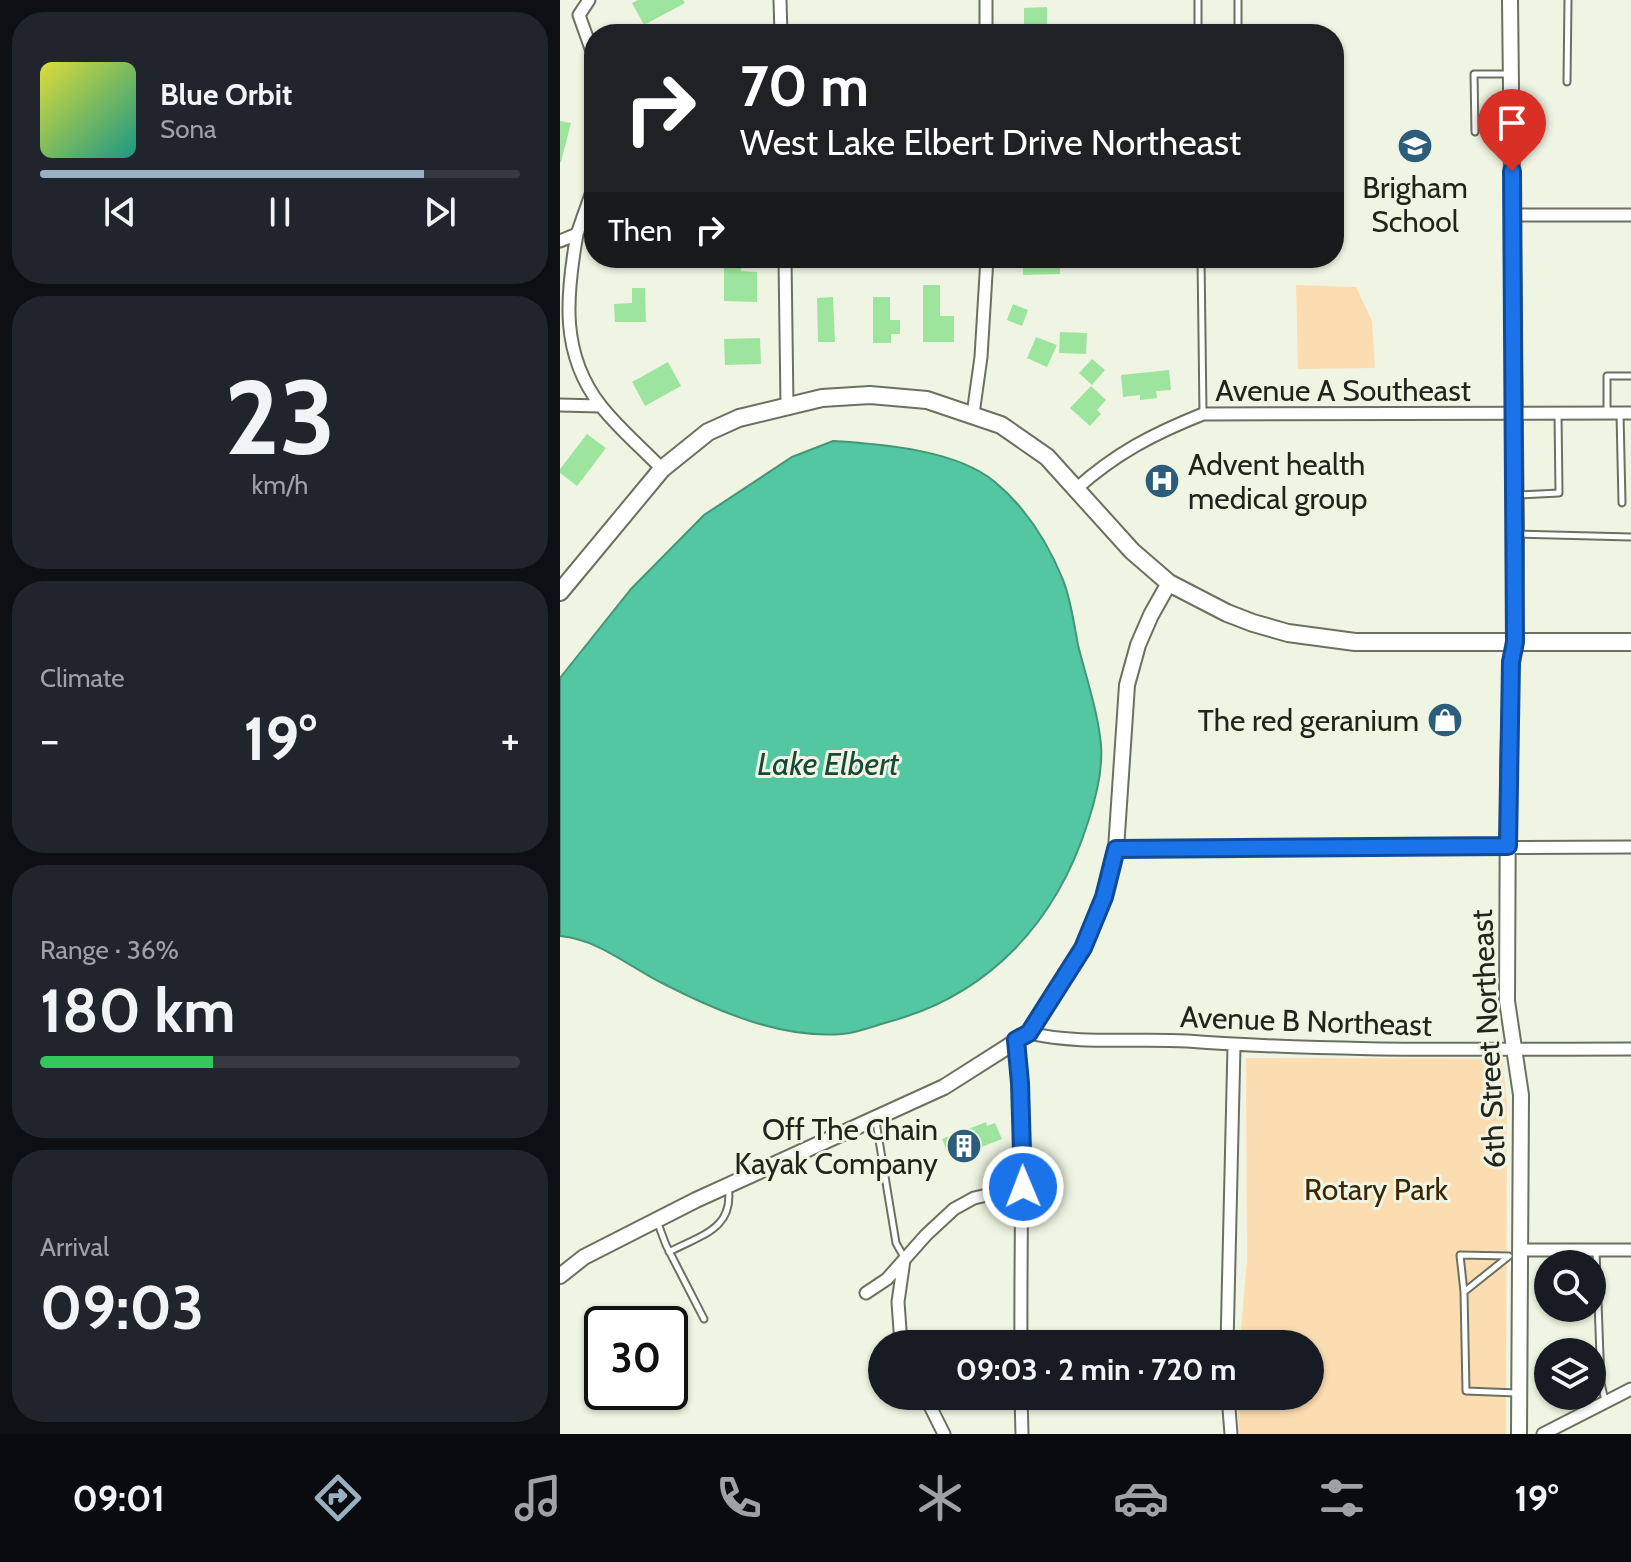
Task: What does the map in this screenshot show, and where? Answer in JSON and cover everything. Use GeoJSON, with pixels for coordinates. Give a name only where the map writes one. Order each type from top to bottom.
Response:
{"type":"FeatureCollection","features":[{"type":"Feature","properties":{"kind":"main road"},"geometry":{"type":"LineString","coordinates":[[560,592],[662,469],[708,432],[739,418],[822,398],[870,395],[927,400],[1001,425],[1047,457],[1132,551],[1169,583],[1227,613],[1288,633],[1355,642],[1631,642]]}},
{"type":"Feature","properties":{"kind":"street"},"geometry":{"type":"LineString","coordinates":[[584,29],[579,15],[589,0]]}},
{"type":"Feature","properties":{"kind":"street"},"geometry":{"type":"LineString","coordinates":[[780,0],[781,24]]}},
{"type":"Feature","properties":{"kind":"street"},"geometry":{"type":"LineString","coordinates":[[986,0],[986,24]]}},
{"type":"Feature","properties":{"kind":"street","name":"6th Street Northeast"},"geometry":{"type":"LineString","coordinates":[[1510,0],[1516,534],[1515,642],[1511,662],[1507,1001],[1521,1095],[1514,1253],[1519,1434]]}},
{"type":"Feature","properties":{"kind":"street"},"geometry":{"type":"LineString","coordinates":[[584,214],[577,234],[568,297],[575,362],[600,406],[662,469]]}},
{"type":"Feature","properties":{"kind":"street"},"geometry":{"type":"LineString","coordinates":[[1513,215],[1631,215]]}},
{"type":"Feature","properties":{"kind":"street"},"geometry":{"type":"LineString","coordinates":[[560,241],[577,234]]}},
{"type":"Feature","properties":{"kind":"street"},"geometry":{"type":"LineString","coordinates":[[785,268],[787,406]]}},
{"type":"Feature","properties":{"kind":"street"},"geometry":{"type":"LineString","coordinates":[[973,414],[981,357],[986,268]]}},
{"type":"Feature","properties":{"kind":"street"},"geometry":{"type":"LineString","coordinates":[[560,405],[600,406]]}},
{"type":"Feature","properties":{"kind":"street","name":"Avenue A Southeast"},"geometry":{"type":"LineString","coordinates":[[1076,489],[1098,468],[1131,447],[1203,414],[1626,413]]}},
{"type":"Feature","properties":{"kind":"street"},"geometry":{"type":"LineString","coordinates":[[560,1276],[584,1257],[728,1185],[944,1087],[1022,1037],[1083,948],[1104,897],[1116,849],[1127,685],[1138,645],[1169,583]]}},
{"type":"Feature","properties":{"kind":"street"},"geometry":{"type":"LineString","coordinates":[[1116,849],[1631,847]]}},
{"type":"Feature","properties":{"kind":"street"},"geometry":{"type":"LineString","coordinates":[[1021,1330],[1022,1037]]}},
{"type":"Feature","properties":{"kind":"street","name":"Avenue B Northeast"},"geometry":{"type":"LineString","coordinates":[[1022,1037],[1184,1041],[1234,1046],[1631,1049]]}},
{"type":"Feature","properties":{"kind":"street"},"geometry":{"type":"LineString","coordinates":[[1227,1330],[1234,1046]]}},
{"type":"Feature","properties":{"kind":"street"},"geometry":{"type":"LineString","coordinates":[[866,1293],[887,1279],[954,1209],[974,1198],[1023,1187]]}},
{"type":"Feature","properties":{"kind":"street"},"geometry":{"type":"LineString","coordinates":[[1606,1250],[1631,1250]]}},
{"type":"Feature","properties":{"kind":"street"},"geometry":{"type":"LineString","coordinates":[[1514,1253],[1534,1252]]}},
{"type":"Feature","properties":{"kind":"street"},"geometry":{"type":"LineString","coordinates":[[900,1330],[898,1302],[905,1259]]}},
{"type":"Feature","properties":{"kind":"street"},"geometry":{"type":"LineString","coordinates":[[1606,1402],[1631,1389]]}},
{"type":"Feature","properties":{"kind":"street"},"geometry":{"type":"LineString","coordinates":[[932,1410],[944,1434]]}},
{"type":"Feature","properties":{"kind":"street"},"geometry":{"type":"LineString","coordinates":[[1021,1410],[1022,1434]]}},
{"type":"Feature","properties":{"kind":"street"},"geometry":{"type":"LineString","coordinates":[[1229,1410],[1231,1434]]}},
{"type":"Feature","properties":{"kind":"street"},"geometry":{"type":"LineString","coordinates":[[1543,1434],[1590,1410]]}},
{"type":"Feature","properties":{"kind":"lane"},"geometry":{"type":"LineString","coordinates":[[1198,0],[1198,24]]}},
{"type":"Feature","properties":{"kind":"lane"},"geometry":{"type":"LineString","coordinates":[[1238,0],[1238,24]]}},
{"type":"Feature","properties":{"kind":"lane"},"geometry":{"type":"LineString","coordinates":[[1567,82],[1568,0]]}},
{"type":"Feature","properties":{"kind":"lane"},"geometry":{"type":"LineString","coordinates":[[1475,132],[1474,74],[1511,74]]}},
{"type":"Feature","properties":{"kind":"lane"},"geometry":{"type":"LineString","coordinates":[[1201,268],[1203,414]]}},
{"type":"Feature","properties":{"kind":"lane"},"geometry":{"type":"LineString","coordinates":[[1607,413],[1607,376],[1631,376]]}},
{"type":"Feature","properties":{"kind":"lane"},"geometry":{"type":"LineString","coordinates":[[1516,496],[1559,493],[1558,413]]}},
{"type":"Feature","properties":{"kind":"lane"},"geometry":{"type":"LineString","coordinates":[[1622,503],[1626,413]]}},
{"type":"Feature","properties":{"kind":"lane"},"geometry":{"type":"LineString","coordinates":[[1516,534],[1631,537]]}},
{"type":"Feature","properties":{"kind":"lane"},"geometry":{"type":"LineString","coordinates":[[875,1117],[896,1243],[905,1259]]}},
{"type":"Feature","properties":{"kind":"lane"},"geometry":{"type":"LineString","coordinates":[[669,1252],[726,1219],[731,1201],[728,1185]]}},
{"type":"Feature","properties":{"kind":"lane"},"geometry":{"type":"LineString","coordinates":[[657,1220],[669,1252],[704,1319]]}},
{"type":"Feature","properties":{"kind":"lane"},"geometry":{"type":"LineString","coordinates":[[1514,1253],[1460,1255],[1466,1391],[1518,1393]]}},
{"type":"Feature","properties":{"kind":"lane"},"geometry":{"type":"LineString","coordinates":[[1464,1292],[1514,1253]]}},
{"type":"Feature","properties":{"kind":"green space"},"geometry":{"type":"Polygon","coordinates":[[[1296,285],[1356,287],[1372,321],[1375,368],[1298,369],[1296,285]]]}},
{"type":"Feature","properties":{"kind":"green space","name":"Rotary Park"},"geometry":{"type":"Polygon","coordinates":[[[1246,1058],[1502,1059],[1507,1102],[1506,1434],[1239,1434],[1238,1410],[1324,1410],[1324,1330],[1241,1330],[1247,1259],[1246,1058]]]}},
{"type":"Feature","properties":{"kind":"water","name":"Lake Elbert"},"geometry":{"type":"Polygon","coordinates":[[[833,441],[896,447],[961,463],[995,482],[1017,503],[1043,540],[1066,588],[1097,720],[1101,755],[1094,804],[1075,858],[1038,922],[1015,949],[988,973],[925,1010],[854,1032],[819,1034],[773,1027],[728,1013],[664,984],[601,948],[560,936],[560,678],[631,589],[704,515],[792,457],[833,441]]]}},
{"type":"Feature","properties":{"kind":"building"},"geometry":{"type":"Polygon","coordinates":[[[638,0],[683,0],[685,3],[643,24],[632,3],[638,0]]]}},
{"type":"Feature","properties":{"kind":"building"},"geometry":{"type":"Polygon","coordinates":[[[1047,7],[1047,24],[1024,24],[1024,8],[1047,7]]]}},
{"type":"Feature","properties":{"kind":"building"},"geometry":{"type":"Polygon","coordinates":[[[560,121],[571,123],[561,162],[560,162],[560,121]]]}},
{"type":"Feature","properties":{"kind":"building"},"geometry":{"type":"Polygon","coordinates":[[[724,268],[757,272],[757,302],[724,301],[724,268]]]}},
{"type":"Feature","properties":{"kind":"building"},"geometry":{"type":"Polygon","coordinates":[[[1023,268],[1060,268],[1060,274],[1023,275],[1023,268]]]}},
{"type":"Feature","properties":{"kind":"building"},"geometry":{"type":"Polygon","coordinates":[[[923,285],[940,285],[940,316],[954,316],[954,342],[923,342],[923,285]]]}},
{"type":"Feature","properties":{"kind":"building"},"geometry":{"type":"Polygon","coordinates":[[[632,288],[645,288],[646,322],[615,322],[614,304],[632,303],[632,288]]]}},
{"type":"Feature","properties":{"kind":"building"},"geometry":{"type":"Polygon","coordinates":[[[833,297],[835,342],[818,342],[817,298],[833,297]]]}},
{"type":"Feature","properties":{"kind":"building"},"geometry":{"type":"Polygon","coordinates":[[[873,297],[890,297],[890,320],[900,320],[900,334],[891,334],[891,343],[873,343],[873,297]]]}},
{"type":"Feature","properties":{"kind":"building"},"geometry":{"type":"Polygon","coordinates":[[[1013,304],[1028,310],[1022,326],[1007,320],[1013,304]]]}},
{"type":"Feature","properties":{"kind":"building"},"geometry":{"type":"Polygon","coordinates":[[[1060,332],[1087,333],[1086,354],[1059,353],[1060,332]]]}},
{"type":"Feature","properties":{"kind":"building"},"geometry":{"type":"Polygon","coordinates":[[[1036,337],[1057,345],[1047,367],[1027,358],[1036,337]]]}},
{"type":"Feature","properties":{"kind":"building"},"geometry":{"type":"Polygon","coordinates":[[[760,338],[761,364],[725,365],[724,339],[760,338]]]}},
{"type":"Feature","properties":{"kind":"building"},"geometry":{"type":"Polygon","coordinates":[[[1092,359],[1105,370],[1092,385],[1079,373],[1092,359]]]}},
{"type":"Feature","properties":{"kind":"building"},"geometry":{"type":"Polygon","coordinates":[[[668,362],[681,386],[645,406],[632,382],[668,362]]]}},
{"type":"Feature","properties":{"kind":"building"},"geometry":{"type":"Polygon","coordinates":[[[1169,370],[1171,390],[1156,391],[1157,398],[1140,400],[1140,395],[1123,397],[1121,375],[1169,370]]]}},
{"type":"Feature","properties":{"kind":"building"},"geometry":{"type":"Polygon","coordinates":[[[1091,386],[1106,400],[1097,410],[1101,414],[1090,426],[1070,408],[1091,386]]]}},
{"type":"Feature","properties":{"kind":"building"},"geometry":{"type":"Polygon","coordinates":[[[587,434],[606,448],[577,486],[560,473],[560,469],[587,434]]]}},
{"type":"Feature","properties":{"kind":"building","name":"Off The Chain Kayak Company"},"geometry":{"type":"Polygon","coordinates":[[[986,1122],[987,1126],[995,1123],[1002,1139],[956,1157],[955,1154],[949,1156],[942,1139],[986,1122]]]}},
{"type":"Feature","properties":{"kind":"place","name":"Brigham School"},"geometry":{"type":"Point","coordinates":[1415,146]}},
{"type":"Feature","properties":{"kind":"place","name":"Advent health medical group"},"geometry":{"type":"Point","coordinates":[1162,481]}},
{"type":"Feature","properties":{"kind":"place","name":"The red geranium"},"geometry":{"type":"Point","coordinates":[1445,720]}},
{"type":"Feature","properties":{"kind":"place","name":"Off The Chain Kayak Company"},"geometry":{"type":"Point","coordinates":[964,1146]}},
{"type":"Feature","properties":{"kind":"route"},"geometry":{"type":"LineString","coordinates":[[1023,1187],[1016,1040],[1029,1033],[1083,948],[1104,897],[1116,849],[1508,846],[1511,662],[1515,642],[1516,413],[1512,171]]}}]}
